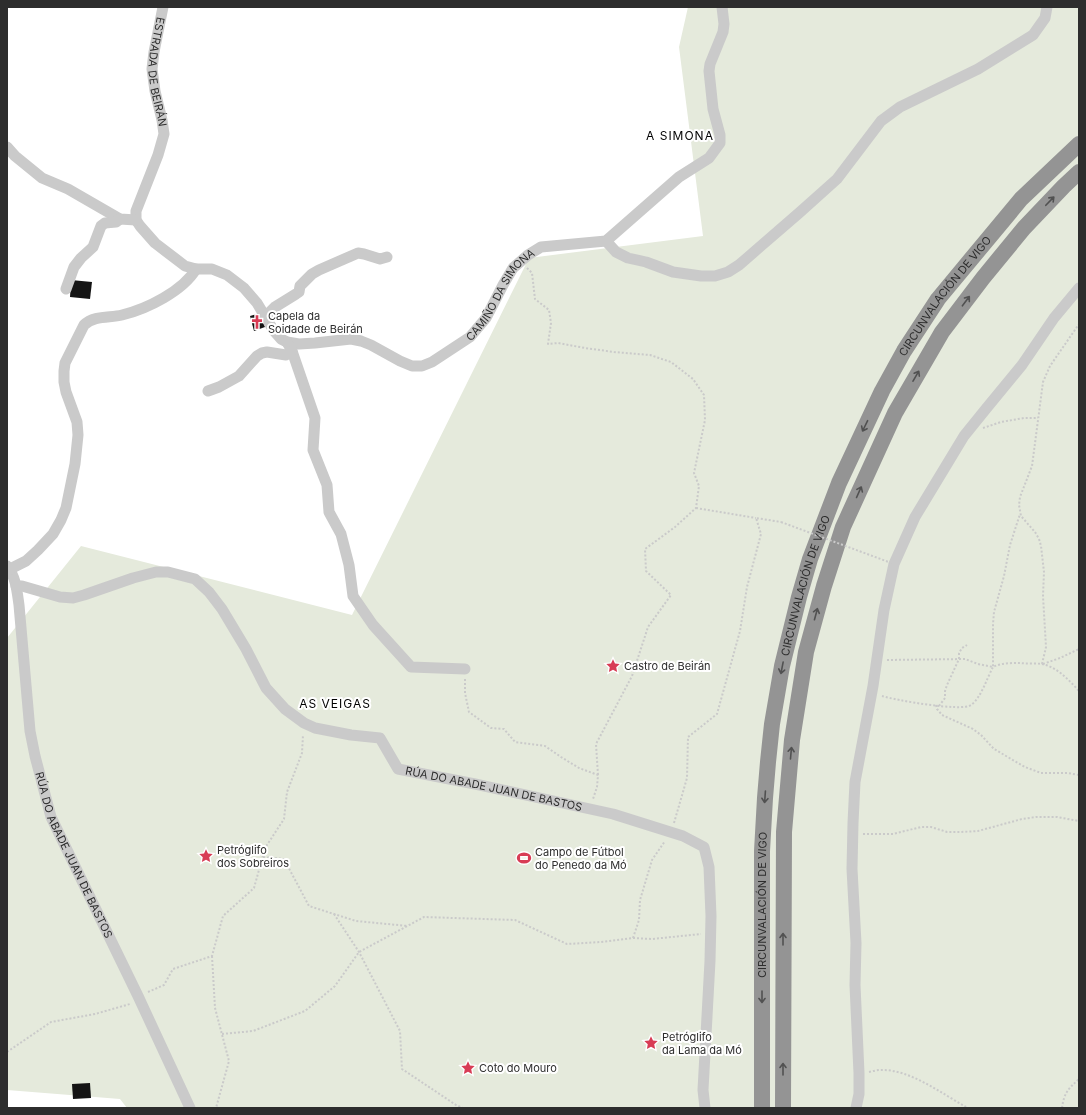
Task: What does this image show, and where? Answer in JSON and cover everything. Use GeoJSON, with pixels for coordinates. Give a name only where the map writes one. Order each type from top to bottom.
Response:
{"type":"FeatureCollection","features":[{"type":"Feature","properties":{"kind":"highway","name":"CIRCUNVALACIÓN DE VIGO"},"geometry":{"type":"LineString","coordinates":[[762,1108],[762,851],[764,798],[772,724],[782,666],[810,559],[839,483],[882,391],[904,351],[938,300],[1021,199],[1079,144]]}},
{"type":"Feature","properties":{"kind":"highway","name":"CIRCUNVALACIÓN DE VIGO"},"geometry":{"type":"LineString","coordinates":[[784,1108],[784,832],[793,733],[806,652],[824,586],[843,527],[895,413],[942,332],[983,278],[1024,228],[1079,172]]}},
{"type":"Feature","properties":{"kind":"street","name":"ESTRADA DE BEIRÁN"},"geometry":{"type":"LineString","coordinates":[[136,220],[136,211],[158,155],[164,134],[152,69],[163,7]]}},
{"type":"Feature","properties":{"kind":"street"},"geometry":{"type":"LineString","coordinates":[[722,7],[724,24],[723,32],[710,64],[709,71],[713,109],[720,135],[720,143],[709,158],[679,177],[606,241],[616,252],[628,258],[646,262],[673,272],[701,276],[715,276],[728,272],[739,265],[837,179],[881,121],[900,107],[978,69],[1033,35],[1045,18],[1047,7]]}},
{"type":"Feature","properties":{"kind":"street"},"geometry":{"type":"LineString","coordinates":[[7,147],[15,156],[42,178],[68,189],[120,219],[136,220],[161,247],[185,266],[196,269],[212,269],[227,275],[244,288],[257,303],[274,331],[289,347],[315,418],[313,450],[327,485],[330,512],[341,534],[349,565],[352,596],[373,625],[411,667],[464,669]]}},
{"type":"Feature","properties":{"kind":"street"},"geometry":{"type":"LineString","coordinates":[[66,289],[74,267],[93,247],[101,226],[105,223],[116,222],[120,219]]}},
{"type":"Feature","properties":{"kind":"street","name":"CAMIÑO DA SIMONA"},"geometry":{"type":"LineString","coordinates":[[208,391],[239,376],[257,356],[262,353],[267,352],[286,355],[289,347],[299,344],[351,339],[362,341],[412,366],[422,366],[432,362],[470,337],[486,318],[513,268],[528,255],[541,247],[606,241]]}},
{"type":"Feature","properties":{"kind":"street"},"geometry":{"type":"LineString","coordinates":[[265,317],[275,307],[299,292],[300,286],[312,274],[319,270],[358,254],[364,254],[380,259],[387,257]]}},
{"type":"Feature","properties":{"kind":"street"},"geometry":{"type":"LineString","coordinates":[[8,568],[26,561],[38,550],[53,534],[66,508],[78,435],[77,422],[66,392],[64,371],[65,363],[84,325],[88,320],[122,315],[162,299],[184,284],[192,276],[196,269]]}},
{"type":"Feature","properties":{"kind":"street"},"geometry":{"type":"LineString","coordinates":[[856,1108],[859,1094],[859,1073],[854,985],[856,943],[852,869],[852,834],[855,782],[877,660],[884,610],[894,564],[915,517],[964,436],[1022,365],[1054,318],[1079,288]]}},
{"type":"Feature","properties":{"kind":"street","name":"RÚA DO ABADE JUAN DE BASTOS"},"geometry":{"type":"LineString","coordinates":[[8,568],[14,577],[19,605],[30,731],[51,817],[139,998],[190,1108]]}},
{"type":"Feature","properties":{"kind":"street","name":"RÚA DO ABADE JUAN DE BASTOS"},"geometry":{"type":"LineString","coordinates":[[16,586],[22,586],[73,598],[156,572],[168,572],[195,579],[209,592],[222,609],[246,649],[266,688],[285,709],[304,723],[315,728],[351,735],[380,738],[398,769],[591,808],[683,836],[704,847],[709,867],[710,933]]}},
{"type":"Feature","properties":{"kind":"street"},"geometry":{"type":"LineString","coordinates":[[705,1108],[703,1090],[710,961],[710,933]]}},
{"type":"Feature","properties":{"kind":"path"},"geometry":{"type":"LineString","coordinates":[[520,262],[532,273],[535,299],[549,310],[551,323],[548,344],[558,343],[614,352],[650,355],[671,362],[692,379],[704,395],[705,420],[694,473],[699,486],[696,508],[675,527],[646,549],[646,571],[671,595],[648,627],[632,676],[596,744],[598,775],[597,787],[591,808]]}},
{"type":"Feature","properties":{"kind":"path"},"geometry":{"type":"LineString","coordinates":[[1042,664],[1046,647],[1043,596],[1044,572],[1041,546],[1035,532],[1021,516],[1019,505],[1020,497],[1032,466],[1041,392],[1046,375],[1050,366],[1079,324]]}},
{"type":"Feature","properties":{"kind":"path"},"geometry":{"type":"LineString","coordinates":[[970,428],[982,429],[1001,422],[1024,418],[1038,418]]}},
{"type":"Feature","properties":{"kind":"path"},"geometry":{"type":"LineString","coordinates":[[696,508],[781,522],[894,564]]}},
{"type":"Feature","properties":{"kind":"path"},"geometry":{"type":"LineString","coordinates":[[871,693],[888,698],[938,705],[966,707],[971,705],[980,694],[993,667],[994,612],[1004,576],[1010,545],[1020,513]]}},
{"type":"Feature","properties":{"kind":"path"},"geometry":{"type":"LineString","coordinates":[[633,938],[639,920],[640,900],[652,860],[671,832],[687,778],[688,737],[717,714],[740,631],[747,587],[762,534],[756,518]]}},
{"type":"Feature","properties":{"kind":"path"},"geometry":{"type":"LineString","coordinates":[[967,645],[962,648],[960,659],[947,685],[945,698],[938,705],[937,709],[942,715],[973,729],[994,749],[1025,768],[1041,773],[1079,774]]}},
{"type":"Feature","properties":{"kind":"path"},"geometry":{"type":"LineString","coordinates":[[877,660],[965,659],[978,664],[993,667],[1009,663],[1042,664],[1060,658],[1079,649]]}},
{"type":"Feature","properties":{"kind":"path"},"geometry":{"type":"LineString","coordinates":[[1042,664],[1056,670],[1067,678],[1079,691]]}},
{"type":"Feature","properties":{"kind":"path"},"geometry":{"type":"LineString","coordinates":[[464,669],[465,693],[469,712],[492,728],[504,729],[515,742],[545,746],[579,768],[598,775]]}},
{"type":"Feature","properties":{"kind":"path"},"geometry":{"type":"LineString","coordinates":[[216,1108],[230,1061],[215,1008],[212,956],[223,916],[254,888],[266,848],[284,819],[287,792],[302,753],[304,723]]}},
{"type":"Feature","properties":{"kind":"path"},"geometry":{"type":"LineString","coordinates":[[852,834],[893,834],[921,827],[931,827],[947,832],[978,831],[1022,819],[1036,817],[1057,817],[1079,821]]}},
{"type":"Feature","properties":{"kind":"path"},"geometry":{"type":"LineString","coordinates":[[263,857],[284,859],[309,906],[356,921],[409,926]]}},
{"type":"Feature","properties":{"kind":"path"},"geometry":{"type":"LineString","coordinates":[[334,914],[360,952],[400,1031],[402,1069],[456,1105],[463,1108]]}},
{"type":"Feature","properties":{"kind":"path"},"geometry":{"type":"LineString","coordinates":[[222,1034],[253,1031],[305,1011],[335,986],[360,952],[424,917],[515,920],[567,944],[633,938],[652,939],[710,933]]}},
{"type":"Feature","properties":{"kind":"path"},"geometry":{"type":"LineString","coordinates":[[7,1052],[51,1022],[95,1014],[139,998],[164,985],[173,969],[212,956]]}},
{"type":"Feature","properties":{"kind":"path"},"geometry":{"type":"LineString","coordinates":[[859,1073],[881,1070],[895,1072],[921,1081],[968,1108]]}},
{"type":"Feature","properties":{"kind":"path"},"geometry":{"type":"LineString","coordinates":[[1062,1108],[1066,1091],[1079,1079]]}},
{"type":"Feature","properties":{"kind":"shaded area"},"geometry":{"type":"Polygon","coordinates":[[[688,7],[1079,7],[1079,1108],[127,1108],[120,1099],[7,1090],[7,638],[81,546],[352,615],[529,258],[703,236],[679,47],[688,7]]]}},
{"type":"Feature","properties":{"kind":"building"},"geometry":{"type":"Polygon","coordinates":[[[71,280],[92,282],[90,299],[70,297],[71,280]]]}},
{"type":"Feature","properties":{"kind":"building","name":"Capela da Soidade de Beirán"},"geometry":{"type":"Polygon","coordinates":[[[260,313],[265,327],[254,331],[250,316],[260,313]]]}},
{"type":"Feature","properties":{"kind":"building"},"geometry":{"type":"Polygon","coordinates":[[[90,1083],[91,1098],[73,1099],[72,1084],[90,1083]]]}},
{"type":"Feature","properties":{"kind":"place","name":"Capela da Soidade de Beirán"},"geometry":{"type":"Point","coordinates":[257,322]}},
{"type":"Feature","properties":{"kind":"place","name":"Castro de Beirán"},"geometry":{"type":"Point","coordinates":[613,666]}},
{"type":"Feature","properties":{"kind":"place","name":"Petróglifo dos Sobreiros"},"geometry":{"type":"Point","coordinates":[206,856]}},
{"type":"Feature","properties":{"kind":"place","name":"Campo de Fútbol do Penedo da Mó"},"geometry":{"type":"Point","coordinates":[524,858]}},
{"type":"Feature","properties":{"kind":"place","name":"Petróglifo da Lama da Mó"},"geometry":{"type":"Point","coordinates":[651,1043]}},
{"type":"Feature","properties":{"kind":"place","name":"Coto do Mouro"},"geometry":{"type":"Point","coordinates":[468,1068]}},
{"type":"Feature","properties":{"kind":"district","name":"A SIMONA"},"geometry":{"type":"Point","coordinates":[680,135]}},
{"type":"Feature","properties":{"kind":"district","name":"AS VEIGAS"},"geometry":{"type":"Point","coordinates":[335,703]}}]}
